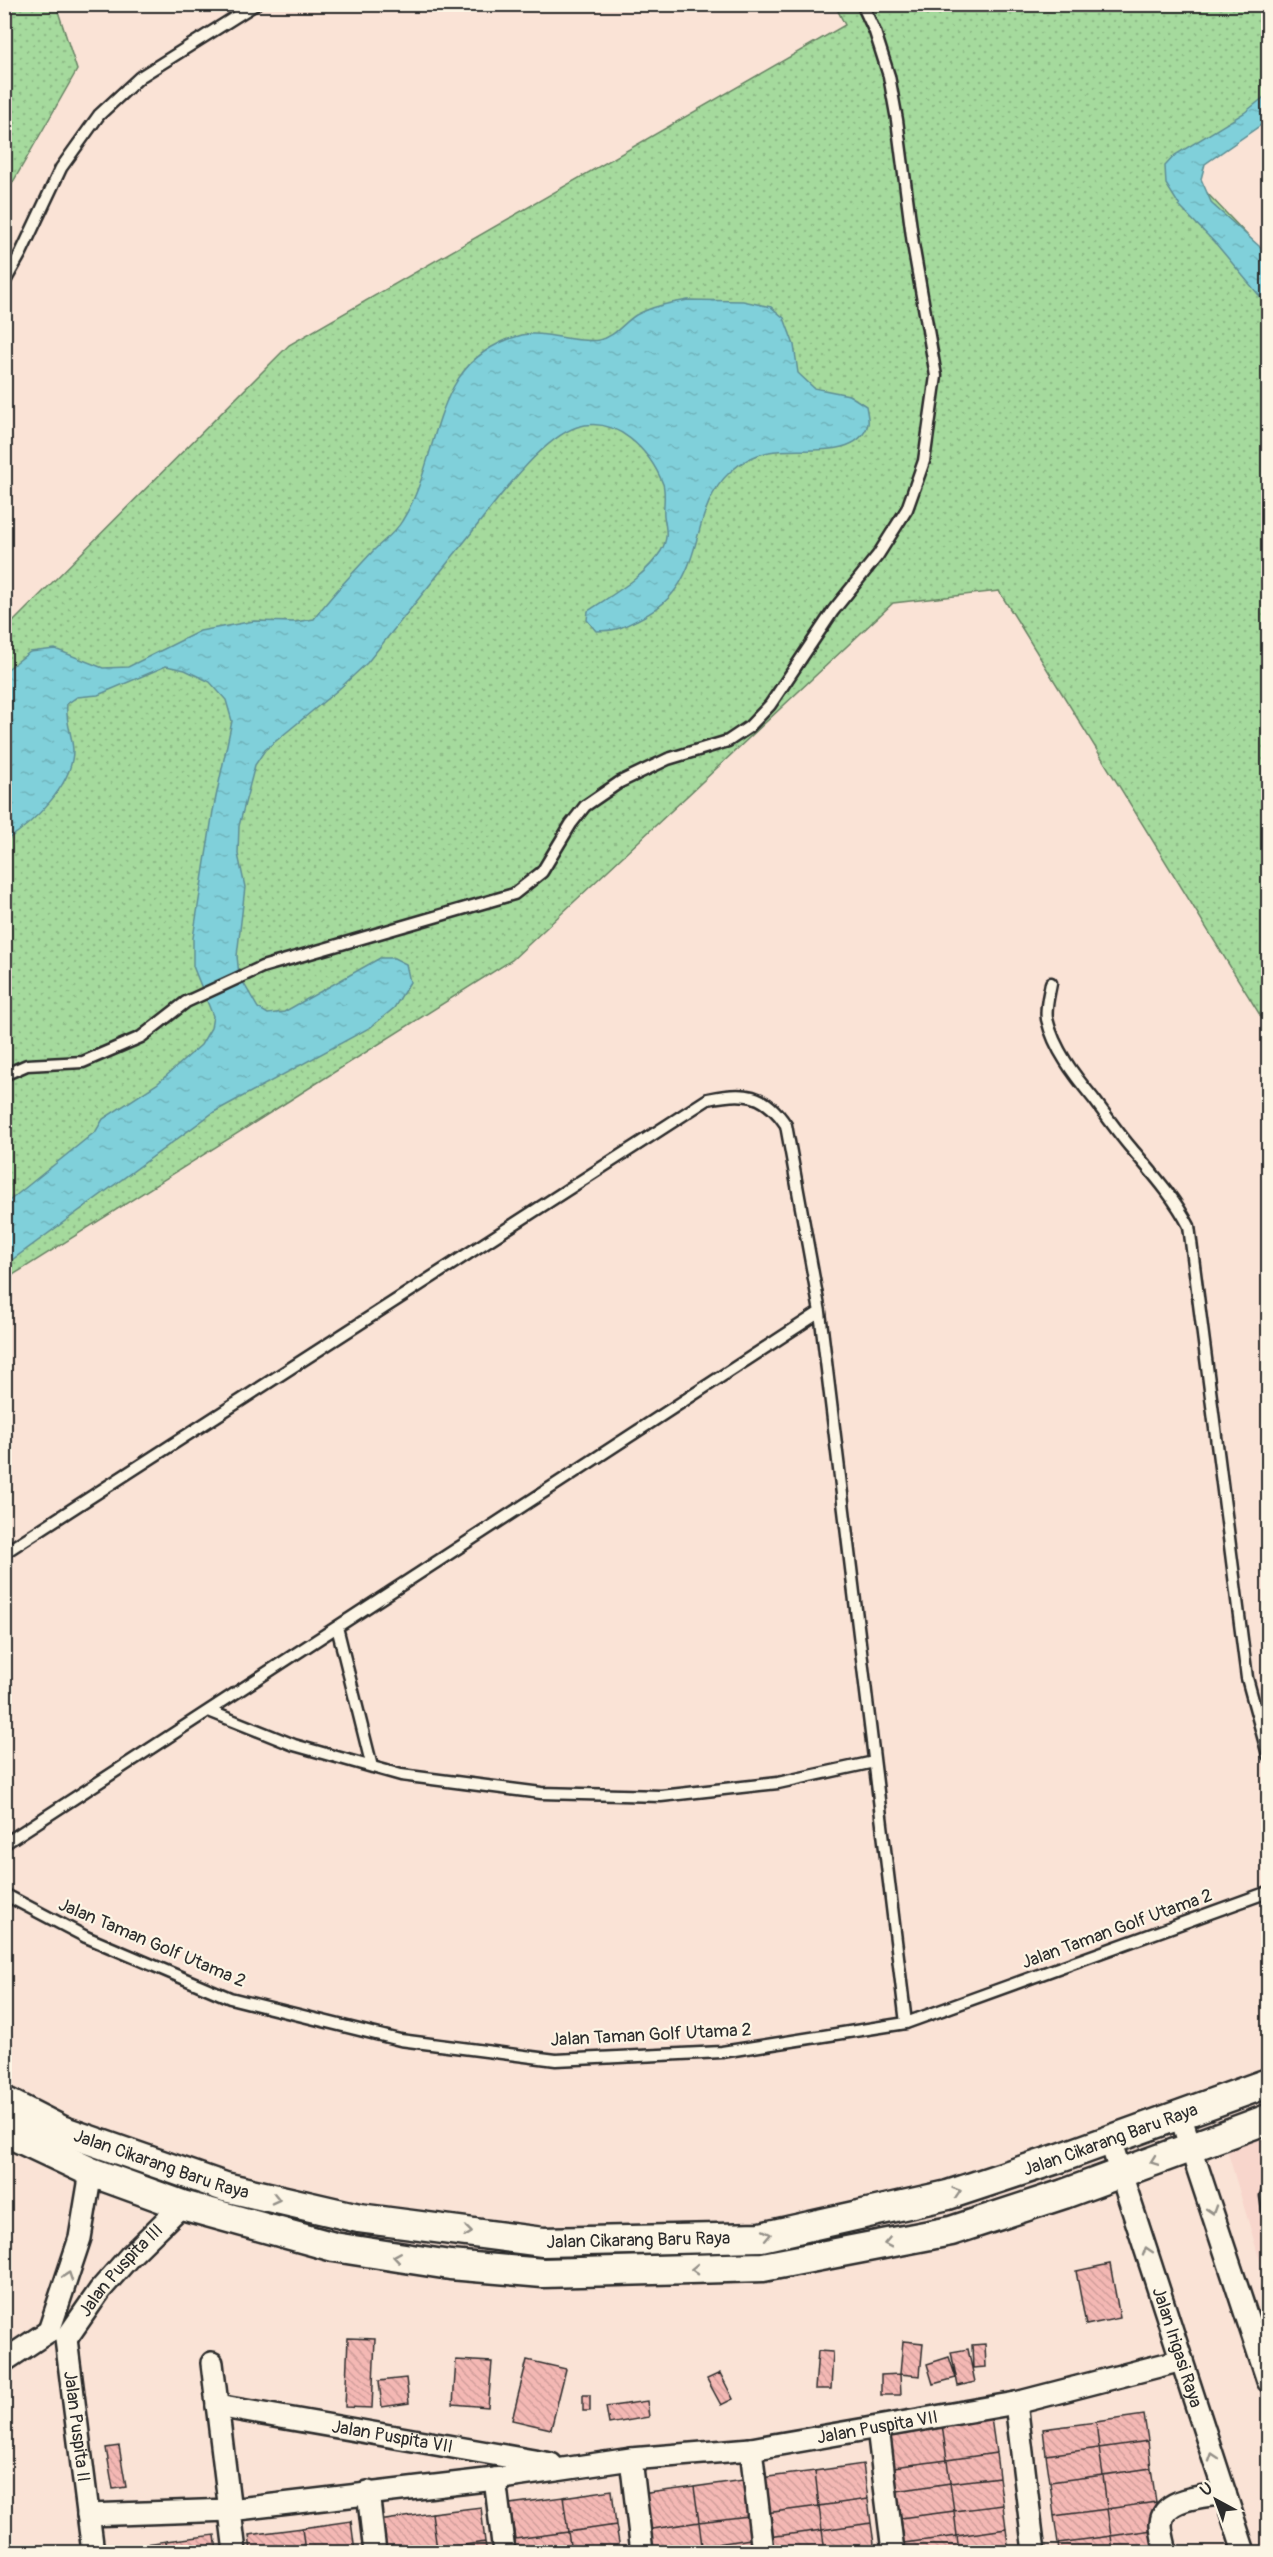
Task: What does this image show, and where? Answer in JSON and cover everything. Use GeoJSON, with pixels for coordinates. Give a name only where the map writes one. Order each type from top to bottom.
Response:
{"type":"FeatureCollection","features":[{"type":"Feature","properties":{"kind":"main road","name":"Jalan Cikarang Baru Raya"},"geometry":{"type":"LineString","coordinates":[[4,2102],[61,2130],[225,2187],[359,2218],[543,2242],[761,2237],[948,2194],[1060,2158],[1269,2083]]}},
{"type":"Feature","properties":{"kind":"main road","name":"Jalan Cikarang Baru Raya"},"geometry":{"type":"LineString","coordinates":[[4,2131],[91,2172],[182,2205],[334,2247],[450,2265],[543,2273],[763,2267],[951,2231],[1064,2194],[1269,2119]]}},
{"type":"Feature","properties":{"kind":"main road"},"geometry":{"type":"LineString","coordinates":[[1060,2158],[1068,2175],[1064,2194]]}},
{"type":"Feature","properties":{"kind":"street"},"geometry":{"type":"LineString","coordinates":[[1180,2115],[1261,2329],[1269,2381]]}},
{"type":"Feature","properties":{"kind":"street","name":"Jalan Irigasi Raya"},"geometry":{"type":"LineString","coordinates":[[1110,2140],[1244,2553]]}},
{"type":"Feature","properties":{"kind":"street","name":"Jalan Puspita III"},"geometry":{"type":"LineString","coordinates":[[58,2335],[81,2238],[91,2172]]}},
{"type":"Feature","properties":{"kind":"street","name":"Jalan Puspita III"},"geometry":{"type":"LineString","coordinates":[[58,2335],[130,2256],[182,2205]]}},
{"type":"Feature","properties":{"kind":"street"},"geometry":{"type":"LineString","coordinates":[[4,2361],[58,2335]]}},
{"type":"Feature","properties":{"kind":"street","name":"Jalan Puspita II"},"geometry":{"type":"LineString","coordinates":[[58,2335],[88,2515]]}},
{"type":"Feature","properties":{"kind":"street","name":"Jalan Puspita VII"},"geometry":{"type":"LineString","coordinates":[[88,2515],[230,2510],[368,2492],[495,2479],[631,2459],[750,2449],[1016,2403],[1182,2360]]}},
{"type":"Feature","properties":{"kind":"street"},"geometry":{"type":"LineString","coordinates":[[212,2363],[235,2553]]}},
{"type":"Feature","properties":{"kind":"street"},"geometry":{"type":"LineString","coordinates":[[1016,2403],[1034,2553]]}},
{"type":"Feature","properties":{"kind":"street","name":"Jalan Puspita VII"},"geometry":{"type":"LineString","coordinates":[[218,2406],[568,2467]]}},
{"type":"Feature","properties":{"kind":"street"},"geometry":{"type":"LineString","coordinates":[[878,2428],[893,2553]]}},
{"type":"Feature","properties":{"kind":"street"},"geometry":{"type":"LineString","coordinates":[[750,2449],[763,2553]]}},
{"type":"Feature","properties":{"kind":"street"},"geometry":{"type":"LineString","coordinates":[[631,2459],[642,2553]]}},
{"type":"Feature","properties":{"kind":"street"},"geometry":{"type":"LineString","coordinates":[[495,2479],[504,2553]]}},
{"type":"Feature","properties":{"kind":"street"},"geometry":{"type":"LineString","coordinates":[[368,2492],[375,2553]]}},
{"type":"Feature","properties":{"kind":"street"},"geometry":{"type":"LineString","coordinates":[[1166,2553],[1161,2524],[1167,2509],[1176,2503],[1225,2493]]}},
{"type":"Feature","properties":{"kind":"street"},"geometry":{"type":"LineString","coordinates":[[88,2515],[93,2553]]}},
{"type":"Feature","properties":{"kind":"lane"},"geometry":{"type":"LineString","coordinates":[[4,283],[21,253],[61,168],[99,115],[140,77],[256,4]]}},
{"type":"Feature","properties":{"kind":"lane"},"geometry":{"type":"LineString","coordinates":[[4,1075],[27,1065],[83,1062],[141,1036],[186,1002],[262,967],[514,894],[542,872],[571,824],[585,806],[620,782],[668,759],[728,741],[749,727],[770,705],[834,612],[878,555],[907,509],[924,460],[936,376],[913,244],[889,76],[875,32],[862,4]]}},
{"type":"Feature","properties":{"kind":"lane"},"geometry":{"type":"LineString","coordinates":[[1051,983],[1046,1006],[1047,1018],[1057,1046],[1070,1069],[1120,1135],[1173,1198],[1189,1226],[1247,1678],[1269,1755]]}},
{"type":"Feature","properties":{"kind":"lane"},"geometry":{"type":"LineString","coordinates":[[4,1553],[708,1099],[729,1094],[757,1098],[775,1109],[786,1125],[819,1312],[906,2023]]}},
{"type":"Feature","properties":{"kind":"lane"},"geometry":{"type":"LineString","coordinates":[[4,1844],[819,1312]]}},
{"type":"Feature","properties":{"kind":"lane"},"geometry":{"type":"LineString","coordinates":[[337,1627],[372,1767]]}},
{"type":"Feature","properties":{"kind":"lane"},"geometry":{"type":"LineString","coordinates":[[209,1711],[294,1745],[401,1775],[541,1793],[661,1796],[778,1783],[874,1762]]}},
{"type":"Feature","properties":{"kind":"lane","name":"Jalan Taman Golf Utama 2"},"geometry":{"type":"LineString","coordinates":[[4,1894],[86,1937],[230,1998],[400,2040],[556,2060],[722,2052],[906,2023],[1269,1892]]}},
{"type":"Feature","properties":{"kind":"lane"},"geometry":{"type":"LineString","coordinates":[[1269,2189],[1266,2196],[1269,2210]]}},
{"type":"Feature","properties":{"kind":"shaded area"},"geometry":{"type":"Polygon","coordinates":[[[1268,2131],[1268,2288],[1226,2146],[1268,2131]]]}},
{"type":"Feature","properties":{"kind":"green space"},"geometry":{"type":"Polygon","coordinates":[[[5,4],[56,5],[77,70],[5,196],[5,4]]]}},
{"type":"Feature","properties":{"kind":"green space"},"geometry":{"type":"Polygon","coordinates":[[[835,5],[1268,5],[1268,119],[1187,172],[1268,257],[1268,1028],[999,591],[893,603],[512,960],[5,1280],[5,630],[289,345],[845,25],[835,5]]]}},
{"type":"Feature","properties":{"kind":"water"},"geometry":{"type":"Polygon","coordinates":[[[1268,94],[1268,120],[1205,164],[1201,179],[1212,204],[1268,254],[1268,306],[1217,245],[1181,208],[1166,184],[1165,166],[1175,155],[1244,113],[1268,94]]]}},
{"type":"Feature","properties":{"kind":"water"},"geometry":{"type":"Polygon","coordinates":[[[688,300],[743,301],[771,307],[784,318],[794,345],[798,373],[814,388],[849,395],[866,406],[868,424],[862,436],[840,448],[769,452],[739,465],[716,489],[706,508],[687,568],[677,587],[662,604],[639,619],[614,630],[596,631],[587,620],[588,611],[637,577],[661,551],[666,534],[663,484],[650,459],[641,448],[618,431],[605,426],[577,427],[562,434],[546,446],[499,497],[367,663],[265,750],[255,765],[239,826],[238,854],[245,887],[237,956],[239,975],[258,1008],[268,1014],[284,1012],[380,958],[394,958],[406,964],[410,982],[394,1008],[371,1027],[214,1112],[5,1265],[4,1205],[96,1131],[103,1119],[157,1084],[201,1045],[211,1028],[213,1016],[193,966],[193,938],[213,811],[232,721],[226,700],[210,682],[185,670],[166,666],[98,695],[77,697],[67,704],[73,750],[66,777],[49,803],[27,825],[5,841],[5,671],[30,652],[55,649],[103,668],[128,667],[200,631],[254,621],[295,622],[314,619],[343,584],[402,521],[415,495],[442,412],[453,387],[469,365],[491,347],[522,335],[540,334],[590,341],[599,340],[610,336],[642,312],[688,300]]]}},
{"type":"Feature","properties":{"kind":"building"},"geometry":{"type":"Polygon","coordinates":[[[1110,2264],[1120,2318],[1086,2325],[1076,2271],[1110,2264]]]}},
{"type":"Feature","properties":{"kind":"building"},"geometry":{"type":"Polygon","coordinates":[[[348,2338],[375,2339],[372,2408],[345,2407],[348,2338]]]}},
{"type":"Feature","properties":{"kind":"building"},"geometry":{"type":"Polygon","coordinates":[[[903,2341],[923,2343],[920,2376],[900,2374],[903,2341]]]}},
{"type":"Feature","properties":{"kind":"building"},"geometry":{"type":"Polygon","coordinates":[[[985,2344],[986,2367],[973,2368],[972,2345],[985,2344]]]}},
{"type":"Feature","properties":{"kind":"building"},"geometry":{"type":"Polygon","coordinates":[[[968,2349],[975,2382],[958,2386],[951,2352],[968,2349]]]}},
{"type":"Feature","properties":{"kind":"building"},"geometry":{"type":"Polygon","coordinates":[[[818,2351],[833,2352],[831,2389],[815,2389],[818,2351]]]}},
{"type":"Feature","properties":{"kind":"building"},"geometry":{"type":"Polygon","coordinates":[[[949,2357],[956,2378],[933,2384],[927,2364],[949,2357]]]}},
{"type":"Feature","properties":{"kind":"building"},"geometry":{"type":"Polygon","coordinates":[[[456,2360],[492,2362],[488,2407],[453,2404],[456,2360]]]}},
{"type":"Feature","properties":{"kind":"building"},"geometry":{"type":"Polygon","coordinates":[[[527,2360],[566,2369],[551,2429],[512,2420],[527,2360]]]}},
{"type":"Feature","properties":{"kind":"building"},"geometry":{"type":"Polygon","coordinates":[[[720,2373],[733,2399],[721,2405],[707,2379],[720,2373]]]}},
{"type":"Feature","properties":{"kind":"building"},"geometry":{"type":"Polygon","coordinates":[[[900,2374],[901,2395],[881,2395],[881,2375],[900,2374]]]}},
{"type":"Feature","properties":{"kind":"building"},"geometry":{"type":"Polygon","coordinates":[[[406,2378],[409,2403],[382,2407],[379,2381],[406,2378]]]}},
{"type":"Feature","properties":{"kind":"building"},"geometry":{"type":"Polygon","coordinates":[[[583,2395],[590,2395],[590,2411],[583,2411],[583,2395]]]}},
{"type":"Feature","properties":{"kind":"building"},"geometry":{"type":"Polygon","coordinates":[[[647,2401],[649,2417],[609,2424],[606,2407],[647,2401]]]}},
{"type":"Feature","properties":{"kind":"building"},"geometry":{"type":"Polygon","coordinates":[[[1144,2415],[1148,2441],[1099,2448],[1096,2422],[1144,2415]]]}},
{"type":"Feature","properties":{"kind":"building"},"geometry":{"type":"Polygon","coordinates":[[[991,2418],[996,2453],[947,2460],[942,2425],[991,2418]]]}},
{"type":"Feature","properties":{"kind":"building"},"geometry":{"type":"Polygon","coordinates":[[[1096,2422],[1099,2448],[1046,2455],[1043,2429],[1096,2422]]]}},
{"type":"Feature","properties":{"kind":"building"},"geometry":{"type":"Polygon","coordinates":[[[942,2425],[947,2460],[894,2467],[889,2432],[942,2425]]]}},
{"type":"Feature","properties":{"kind":"building"},"geometry":{"type":"Polygon","coordinates":[[[1148,2441],[1151,2468],[1103,2475],[1099,2448],[1148,2441]]]}},
{"type":"Feature","properties":{"kind":"building"},"geometry":{"type":"Polygon","coordinates":[[[119,2446],[126,2487],[113,2489],[106,2448],[119,2446]]]}},
{"type":"Feature","properties":{"kind":"building"},"geometry":{"type":"Polygon","coordinates":[[[1099,2448],[1103,2475],[1050,2482],[1046,2455],[1099,2448]]]}},
{"type":"Feature","properties":{"kind":"building"},"geometry":{"type":"Polygon","coordinates":[[[996,2453],[999,2477],[950,2483],[947,2460],[996,2453]]]}},
{"type":"Feature","properties":{"kind":"building"},"geometry":{"type":"Polygon","coordinates":[[[947,2460],[950,2483],[897,2491],[894,2467],[947,2460]]]}},
{"type":"Feature","properties":{"kind":"building"},"geometry":{"type":"Polygon","coordinates":[[[863,2464],[868,2499],[819,2506],[815,2471],[863,2464]]]}},
{"type":"Feature","properties":{"kind":"building"},"geometry":{"type":"Polygon","coordinates":[[[1151,2468],[1156,2502],[1107,2509],[1103,2475],[1151,2468]]]}},
{"type":"Feature","properties":{"kind":"building"},"geometry":{"type":"Polygon","coordinates":[[[815,2471],[819,2506],[766,2513],[761,2478],[815,2471]]]}},
{"type":"Feature","properties":{"kind":"building"},"geometry":{"type":"Polygon","coordinates":[[[1103,2475],[1107,2509],[1054,2516],[1050,2482],[1103,2475]]]}},
{"type":"Feature","properties":{"kind":"building"},"geometry":{"type":"Polygon","coordinates":[[[999,2477],[1003,2505],[954,2511],[950,2483],[999,2477]]]}},
{"type":"Feature","properties":{"kind":"building"},"geometry":{"type":"Polygon","coordinates":[[[743,2480],[748,2516],[699,2522],[694,2487],[743,2480]]]}},
{"type":"Feature","properties":{"kind":"building"},"geometry":{"type":"Polygon","coordinates":[[[950,2483],[954,2511],[901,2518],[897,2491],[950,2483]]]}},
{"type":"Feature","properties":{"kind":"building"},"geometry":{"type":"Polygon","coordinates":[[[694,2487],[699,2522],[646,2530],[641,2494],[694,2487]]]}},
{"type":"Feature","properties":{"kind":"building"},"geometry":{"type":"Polygon","coordinates":[[[612,2490],[616,2525],[568,2532],[563,2497],[612,2490]]]}},
{"type":"Feature","properties":{"kind":"building"},"geometry":{"type":"Polygon","coordinates":[[[563,2497],[568,2532],[515,2539],[510,2504],[563,2497]]]}},
{"type":"Feature","properties":{"kind":"building"},"geometry":{"type":"Polygon","coordinates":[[[868,2499],[871,2523],[822,2530],[819,2506],[868,2499]]]}},
{"type":"Feature","properties":{"kind":"building"},"geometry":{"type":"Polygon","coordinates":[[[1156,2502],[1159,2529],[1111,2536],[1107,2509],[1156,2502]]]}},
{"type":"Feature","properties":{"kind":"building"},"geometry":{"type":"Polygon","coordinates":[[[1003,2505],[1006,2529],[957,2536],[954,2511],[1003,2505]]]}},
{"type":"Feature","properties":{"kind":"building"},"geometry":{"type":"Polygon","coordinates":[[[819,2506],[822,2530],[769,2537],[766,2513],[819,2506]]]}},
{"type":"Feature","properties":{"kind":"building"},"geometry":{"type":"Polygon","coordinates":[[[481,2507],[485,2542],[437,2549],[432,2513],[481,2507]]]}},
{"type":"Feature","properties":{"kind":"building"},"geometry":{"type":"Polygon","coordinates":[[[1107,2509],[1111,2536],[1058,2543],[1054,2516],[1107,2509]]]}},
{"type":"Feature","properties":{"kind":"building"},"geometry":{"type":"Polygon","coordinates":[[[954,2511],[957,2536],[904,2543],[901,2518],[954,2511]]]}},
{"type":"Feature","properties":{"kind":"building"},"geometry":{"type":"Polygon","coordinates":[[[432,2513],[437,2549],[383,2552],[379,2521],[432,2513]]]}},
{"type":"Feature","properties":{"kind":"building"},"geometry":{"type":"Polygon","coordinates":[[[748,2516],[751,2539],[702,2546],[699,2522],[748,2516]]]}},
{"type":"Feature","properties":{"kind":"building"},"geometry":{"type":"Polygon","coordinates":[[[351,2521],[355,2552],[305,2552],[302,2528],[351,2521]]]}},
{"type":"Feature","properties":{"kind":"building"},"geometry":{"type":"Polygon","coordinates":[[[699,2522],[702,2546],[649,2552],[646,2530],[699,2522]]]}},
{"type":"Feature","properties":{"kind":"building"},"geometry":{"type":"Polygon","coordinates":[[[871,2523],[875,2551],[825,2552],[822,2530],[871,2523]]]}},
{"type":"Feature","properties":{"kind":"building"},"geometry":{"type":"Polygon","coordinates":[[[616,2525],[620,2549],[571,2552],[568,2532],[616,2525]]]}},
{"type":"Feature","properties":{"kind":"building"},"geometry":{"type":"Polygon","coordinates":[[[302,2528],[305,2552],[251,2552],[249,2535],[302,2528]]]}},
{"type":"Feature","properties":{"kind":"building"},"geometry":{"type":"Polygon","coordinates":[[[1006,2529],[1009,2552],[959,2552],[957,2536],[1006,2529]]]}},
{"type":"Feature","properties":{"kind":"building"},"geometry":{"type":"Polygon","coordinates":[[[1159,2529],[1163,2552],[1113,2552],[1111,2536],[1159,2529]]]}},
{"type":"Feature","properties":{"kind":"building"},"geometry":{"type":"Polygon","coordinates":[[[822,2530],[825,2552],[771,2552],[769,2537],[822,2530]]]}},
{"type":"Feature","properties":{"kind":"building"},"geometry":{"type":"Polygon","coordinates":[[[568,2532],[571,2552],[516,2552],[515,2539],[568,2532]]]}},
{"type":"Feature","properties":{"kind":"building"},"geometry":{"type":"Polygon","coordinates":[[[215,2535],[217,2552],[167,2552],[166,2541],[215,2535]]]}},
{"type":"Feature","properties":{"kind":"building"},"geometry":{"type":"Polygon","coordinates":[[[957,2536],[959,2552],[905,2552],[904,2543],[957,2536]]]}},
{"type":"Feature","properties":{"kind":"building"},"geometry":{"type":"Polygon","coordinates":[[[1111,2536],[1113,2552],[1059,2552],[1058,2543],[1111,2536]]]}},
{"type":"Feature","properties":{"kind":"building"},"geometry":{"type":"Polygon","coordinates":[[[751,2539],[753,2552],[703,2552],[702,2546],[751,2539]]]}},
{"type":"Feature","properties":{"kind":"building"},"geometry":{"type":"Polygon","coordinates":[[[166,2541],[167,2552],[113,2552],[113,2549],[166,2541]]]}},
{"type":"Feature","properties":{"kind":"building"},"geometry":{"type":"Polygon","coordinates":[[[485,2542],[487,2552],[437,2552],[437,2549],[485,2542]]]}},
{"type":"Feature","properties":{"kind":"building"},"geometry":{"type":"Polygon","coordinates":[[[702,2546],[703,2552],[656,2552],[702,2546]]]}}]}
